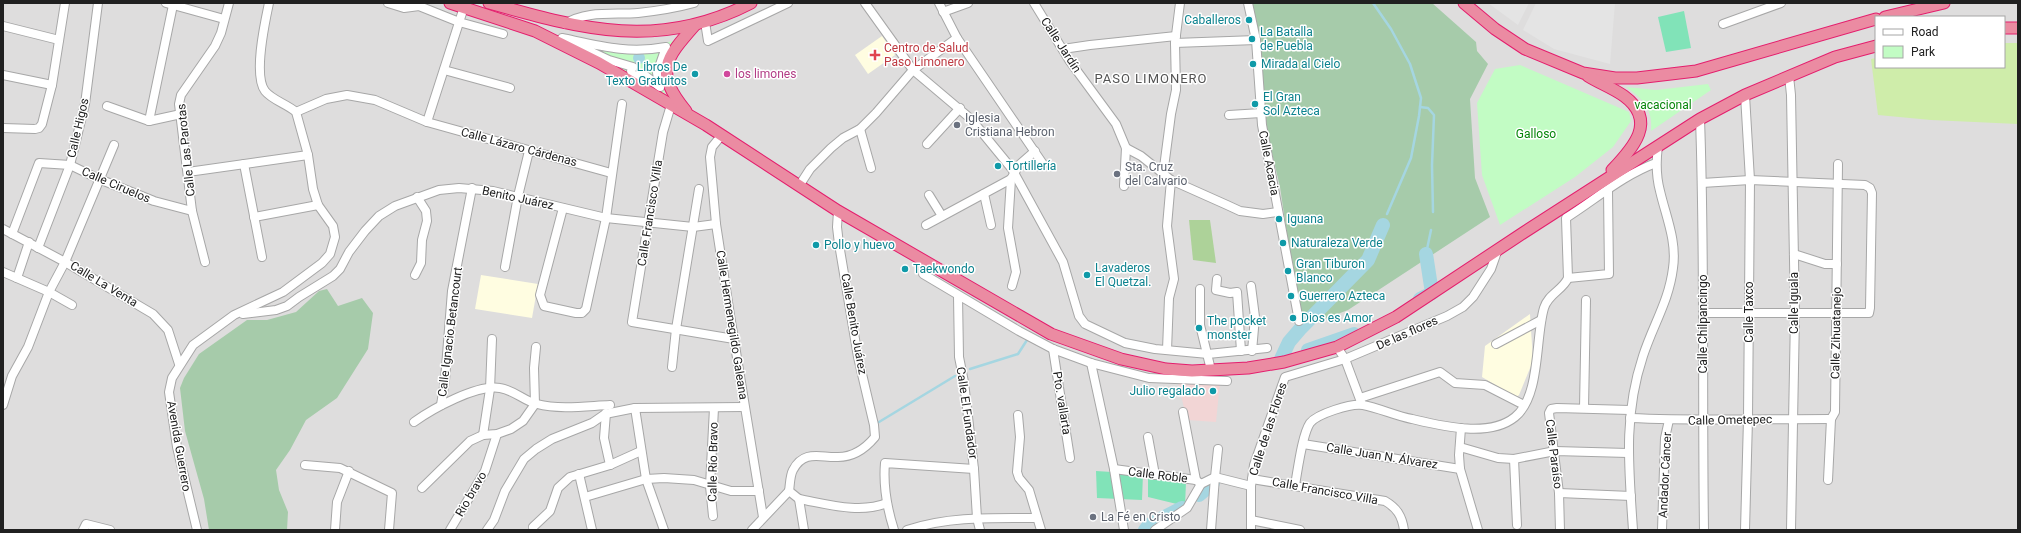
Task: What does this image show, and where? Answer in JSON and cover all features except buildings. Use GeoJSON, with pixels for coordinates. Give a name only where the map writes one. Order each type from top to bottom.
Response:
{"type":"FeatureCollection","features":[{"type":"Feature","properties":{"kind":"highway"},"geometry":{"type":"LineString","coordinates":[[450,3],[547,36],[690,116],[838,211],[1051,334],[1122,359],[1166,369],[1211,370],[1284,362],[1337,346],[1396,317],[1498,249],[1700,119],[1745,95],[1789,76],[1835,57],[1875,46]]}},
{"type":"Feature","properties":{"kind":"highway"},"geometry":{"type":"LineString","coordinates":[[492,4],[565,24],[623,32],[669,29],[700,23],[751,3]]}},
{"type":"Feature","properties":{"kind":"highway"},"geometry":{"type":"LineString","coordinates":[[1464,3],[1495,29],[1525,49],[1583,73],[1623,95],[1633,105],[1640,118],[1641,129],[1638,139],[1604,180]]}},
{"type":"Feature","properties":{"kind":"highway"},"geometry":{"type":"LineString","coordinates":[[1889,16],[1944,3]]}},
{"type":"Feature","properties":{"kind":"highway"},"geometry":{"type":"LineString","coordinates":[[1583,73],[1615,78],[1637,78],[1696,71],[1875,19]]}},
{"type":"Feature","properties":{"kind":"highway"},"geometry":{"type":"LineString","coordinates":[[690,116],[672,90],[667,79],[667,67],[669,57],[675,48],[700,23]]}},
{"type":"Feature","properties":{"kind":"highway"},"geometry":{"type":"LineString","coordinates":[[2005,28],[2018,28]]}},
{"type":"Feature","properties":{"kind":"street"},"geometry":{"type":"LineString","coordinates":[[3,128],[39,128],[42,124],[52,85],[65,3]]}},
{"type":"Feature","properties":{"kind":"street","name":"Calle Higos"},"geometry":{"type":"LineString","coordinates":[[38,248],[70,165],[85,104],[98,3]]}},
{"type":"Feature","properties":{"kind":"street","name":"Calle Las Parotas"},"geometry":{"type":"LineString","coordinates":[[205,262],[192,211],[179,104],[181,95],[215,46],[221,33],[229,3]]}},
{"type":"Feature","properties":{"kind":"street"},"geometry":{"type":"LineString","coordinates":[[269,3],[261,41],[261,80],[264,91],[296,112]]}},
{"type":"Feature","properties":{"kind":"street"},"geometry":{"type":"LineString","coordinates":[[388,3],[404,8],[418,6],[459,22],[503,34]]}},
{"type":"Feature","properties":{"kind":"street"},"geometry":{"type":"LineString","coordinates":[[565,24],[573,19],[595,14],[646,7],[692,3]]}},
{"type":"Feature","properties":{"kind":"street"},"geometry":{"type":"LineString","coordinates":[[700,23],[708,41],[788,3]]}},
{"type":"Feature","properties":{"kind":"street"},"geometry":{"type":"LineString","coordinates":[[865,3],[913,70],[960,108],[971,119],[1013,176],[1063,262],[1079,316],[1085,324],[1125,343],[1167,350],[1208,354],[1252,351],[1267,348]]}},
{"type":"Feature","properties":{"kind":"street"},"geometry":{"type":"LineString","coordinates":[[939,3],[956,38],[1043,164]]}},
{"type":"Feature","properties":{"kind":"street"},"geometry":{"type":"LineString","coordinates":[[943,12],[968,3]]}},
{"type":"Feature","properties":{"kind":"street","name":"Calle Jardín"},"geometry":{"type":"LineString","coordinates":[[1034,3],[1080,75],[1106,108],[1122,136],[1126,148]]}},
{"type":"Feature","properties":{"kind":"street"},"geometry":{"type":"LineString","coordinates":[[1163,175],[1171,114],[1176,90],[1176,40],[1180,3]]}},
{"type":"Feature","properties":{"kind":"street","name":"Calle Acacia"},"geometry":{"type":"LineString","coordinates":[[1248,3],[1256,40],[1261,113],[1299,321]]}},
{"type":"Feature","properties":{"kind":"street"},"geometry":{"type":"LineString","coordinates":[[1723,24],[1781,3]]}},
{"type":"Feature","properties":{"kind":"street"},"geometry":{"type":"LineString","coordinates":[[149,121],[169,4],[224,19]]}},
{"type":"Feature","properties":{"kind":"street"},"geometry":{"type":"LineString","coordinates":[[427,122],[464,7]]}},
{"type":"Feature","properties":{"kind":"street"},"geometry":{"type":"LineString","coordinates":[[3,26],[59,40]]}},
{"type":"Feature","properties":{"kind":"street"},"geometry":{"type":"LineString","coordinates":[[562,38],[619,50],[635,51],[639,49],[646,51],[666,47],[657,73],[660,87],[643,74],[641,76],[633,75],[633,67],[609,60],[562,38]]}},
{"type":"Feature","properties":{"kind":"street"},"geometry":{"type":"LineString","coordinates":[[799,186],[810,169],[831,148],[860,128],[913,70],[956,38]]}},
{"type":"Feature","properties":{"kind":"street"},"geometry":{"type":"LineString","coordinates":[[1063,49],[1090,44],[1176,40],[1256,40]]}},
{"type":"Feature","properties":{"kind":"street"},"geometry":{"type":"LineString","coordinates":[[444,70],[510,88]]}},
{"type":"Feature","properties":{"kind":"street"},"geometry":{"type":"LineString","coordinates":[[3,75],[52,85]]}},
{"type":"Feature","properties":{"kind":"street","name":"Calle Iguala"},"geometry":{"type":"LineString","coordinates":[[1789,76],[1792,95],[1795,314],[1791,530]]}},
{"type":"Feature","properties":{"kind":"street","name":"Calle Lázaro Cárdenas"},"geometry":{"type":"LineString","coordinates":[[296,112],[326,99],[347,95],[375,100],[427,122],[611,173]]}},
{"type":"Feature","properties":{"kind":"street","name":"Calle Taxco"},"geometry":{"type":"LineString","coordinates":[[1745,95],[1750,180],[1750,313],[1745,530]]}},
{"type":"Feature","properties":{"kind":"street"},"geometry":{"type":"LineString","coordinates":[[563,208],[541,285],[540,295],[544,306],[582,313],[586,309],[606,218],[611,173],[622,104]]}},
{"type":"Feature","properties":{"kind":"street","name":"Calle Francisco Villa"},"geometry":{"type":"LineString","coordinates":[[670,105],[663,132],[632,322],[676,329]]}},
{"type":"Feature","properties":{"kind":"street"},"geometry":{"type":"LineString","coordinates":[[107,106],[149,121],[181,114]]}},
{"type":"Feature","properties":{"kind":"street"},"geometry":{"type":"LineString","coordinates":[[927,144],[960,108]]}},
{"type":"Feature","properties":{"kind":"street","name":"Avenida Guerrero"},"geometry":{"type":"LineString","coordinates":[[196,530],[177,447],[169,392],[172,378],[179,364],[193,345],[234,315],[283,292],[322,263],[330,254],[335,237],[333,226],[318,205],[313,189],[308,155],[296,112]]}},
{"type":"Feature","properties":{"kind":"street"},"geometry":{"type":"LineString","coordinates":[[1229,115],[1261,113]]}},
{"type":"Feature","properties":{"kind":"street","name":"Calle Chilpancingo"},"geometry":{"type":"LineString","coordinates":[[1700,119],[1704,313],[1702,421],[1704,530]]}},
{"type":"Feature","properties":{"kind":"street"},"geometry":{"type":"LineString","coordinates":[[860,128],[871,168]]}},
{"type":"Feature","properties":{"kind":"street","name":"Calle Hermenegildo Galeana"},"geometry":{"type":"LineString","coordinates":[[722,136],[712,147],[710,157],[716,224],[744,407],[763,517]]}},
{"type":"Feature","properties":{"kind":"street"},"geometry":{"type":"LineString","coordinates":[[3,405],[12,376],[28,346],[49,292],[65,262],[114,145]]}},
{"type":"Feature","properties":{"kind":"street"},"geometry":{"type":"LineString","coordinates":[[1633,530],[1628,453],[1630,414],[1643,356],[1665,305],[1674,267],[1674,248],[1660,190],[1656,163],[1658,146]]}},
{"type":"Feature","properties":{"kind":"street"},"geometry":{"type":"LineString","coordinates":[[1124,186],[1126,148],[1141,156],[1171,180],[1240,210],[1263,214],[1278,212]]}},
{"type":"Feature","properties":{"kind":"street"},"geometry":{"type":"LineString","coordinates":[[505,267],[518,196],[529,151]]}},
{"type":"Feature","properties":{"kind":"street"},"geometry":{"type":"LineString","coordinates":[[1012,286],[1016,272],[1008,228],[1013,176],[1019,165],[1034,151]]}},
{"type":"Feature","properties":{"kind":"street"},"geometry":{"type":"LineString","coordinates":[[188,172],[308,155]]}},
{"type":"Feature","properties":{"kind":"street","name":"Calle Ciruelos"},"geometry":{"type":"LineString","coordinates":[[12,234],[39,163],[70,165],[99,179],[154,201],[192,211]]}},
{"type":"Feature","properties":{"kind":"street"},"geometry":{"type":"LineString","coordinates":[[1337,346],[1345,359],[1361,401],[1412,419],[1461,428],[1486,429],[1502,424],[1515,417],[1524,405],[1530,392],[1539,352],[1541,320],[1544,306],[1552,295],[1565,285],[1568,278],[1566,218],[1608,191],[1626,176],[1656,163]]}},
{"type":"Feature","properties":{"kind":"street"},"geometry":{"type":"LineString","coordinates":[[244,164],[262,257]]}},
{"type":"Feature","properties":{"kind":"street","name":"Calle Zihuatanejo"},"geometry":{"type":"LineString","coordinates":[[1828,480],[1831,419],[1835,412],[1837,313],[1836,184],[1838,164]]}},
{"type":"Feature","properties":{"kind":"street"},"geometry":{"type":"LineString","coordinates":[[926,225],[984,194],[1013,176]]}},
{"type":"Feature","properties":{"kind":"street"},"geometry":{"type":"LineString","coordinates":[[1167,350],[1169,298],[1174,279],[1167,226],[1171,180]]}},
{"type":"Feature","properties":{"kind":"street"},"geometry":{"type":"LineString","coordinates":[[1702,183],[1750,180],[1793,181],[1865,185],[1870,188],[1869,314],[1704,313]]}},
{"type":"Feature","properties":{"kind":"street","name":"Benito Juárez"},"geometry":{"type":"LineString","coordinates":[[234,315],[276,310],[286,306],[336,272],[364,231],[379,216],[395,206],[439,190],[472,188],[518,196],[606,218],[693,227],[716,224]]}},
{"type":"Feature","properties":{"kind":"street","name":"Calle Ignacio Betancourt"},"geometry":{"type":"LineString","coordinates":[[441,405],[445,380],[452,291],[472,188]]}},
{"type":"Feature","properties":{"kind":"street"},"geometry":{"type":"LineString","coordinates":[[672,366],[676,329],[699,189]]}},
{"type":"Feature","properties":{"kind":"street"},"geometry":{"type":"LineString","coordinates":[[1568,278],[1609,274],[1608,191]]}},
{"type":"Feature","properties":{"kind":"street"},"geometry":{"type":"LineString","coordinates":[[984,194],[991,225]]}},
{"type":"Feature","properties":{"kind":"street"},"geometry":{"type":"LineString","coordinates":[[929,195],[942,216]]}},
{"type":"Feature","properties":{"kind":"street"},"geometry":{"type":"LineString","coordinates":[[415,275],[421,263],[422,240],[427,221],[426,211],[417,197]]}},
{"type":"Feature","properties":{"kind":"street"},"geometry":{"type":"LineString","coordinates":[[254,217],[318,205]]}},
{"type":"Feature","properties":{"kind":"street","name":"Calle Benito Juárez"},"geometry":{"type":"LineString","coordinates":[[789,491],[792,471],[800,461],[809,457],[821,455],[837,457],[859,452],[875,438],[874,425],[858,357],[840,251],[837,227],[838,211]]}},
{"type":"Feature","properties":{"kind":"street","name":"Calle La Venta"},"geometry":{"type":"LineString","coordinates":[[3,229],[29,242],[138,304],[162,322],[168,330],[179,364]]}},
{"type":"Feature","properties":{"kind":"street"},"geometry":{"type":"LineString","coordinates":[[17,278],[29,242]]}},
{"type":"Feature","properties":{"kind":"street","name":"De las flores"},"geometry":{"type":"LineString","coordinates":[[1285,377],[1345,359],[1447,316],[1463,307],[1474,297],[1491,269],[1498,249]]}},
{"type":"Feature","properties":{"kind":"street"},"geometry":{"type":"LineString","coordinates":[[1794,254],[1825,264],[1837,264]]}},
{"type":"Feature","properties":{"kind":"street"},"geometry":{"type":"LineString","coordinates":[[924,260],[923,274],[958,296],[1053,349],[1149,378],[1227,381]]}},
{"type":"Feature","properties":{"kind":"street"},"geometry":{"type":"LineString","coordinates":[[3,272],[49,292],[72,305]]}},
{"type":"Feature","properties":{"kind":"street"},"geometry":{"type":"LineString","coordinates":[[1217,279],[1216,290],[1230,293],[1236,292],[1241,351]]}},
{"type":"Feature","properties":{"kind":"street"},"geometry":{"type":"LineString","coordinates":[[1251,286],[1255,317],[1252,351]]}},
{"type":"Feature","properties":{"kind":"street"},"geometry":{"type":"LineString","coordinates":[[1200,289],[1200,325],[1211,370]]}},
{"type":"Feature","properties":{"kind":"street","name":"Calle El Fundador"},"geometry":{"type":"LineString","coordinates":[[958,296],[959,363],[964,382],[974,468],[976,518],[980,530]]}},
{"type":"Feature","properties":{"kind":"street"},"geometry":{"type":"LineString","coordinates":[[1584,408],[1586,300]]}},
{"type":"Feature","properties":{"kind":"street"},"geometry":{"type":"LineString","coordinates":[[1496,344],[1541,320]]}},
{"type":"Feature","properties":{"kind":"street"},"geometry":{"type":"LineString","coordinates":[[676,329],[734,339]]}},
{"type":"Feature","properties":{"kind":"street"},"geometry":{"type":"LineString","coordinates":[[483,435],[490,389],[492,339]]}},
{"type":"Feature","properties":{"kind":"street"},"geometry":{"type":"LineString","coordinates":[[422,488],[470,441],[483,435],[497,434],[511,429],[523,421],[535,404],[536,347]]}},
{"type":"Feature","properties":{"kind":"street","name":"Pto. vallarta"},"geometry":{"type":"LineString","coordinates":[[1053,349],[1070,458]]}},
{"type":"Feature","properties":{"kind":"street"},"geometry":{"type":"LineString","coordinates":[[1092,362],[1114,469],[1124,530]]}},
{"type":"Feature","properties":{"kind":"street"},"geometry":{"type":"LineString","coordinates":[[1295,485],[1303,444],[1310,424],[1318,416],[1440,372],[1448,380],[1455,383],[1485,385],[1524,405]]}},
{"type":"Feature","properties":{"kind":"street","name":"Calle de las Flores"},"geometry":{"type":"LineString","coordinates":[[1251,530],[1251,482],[1254,465],[1285,377]]}},
{"type":"Feature","properties":{"kind":"street"},"geometry":{"type":"LineString","coordinates":[[414,422],[431,409],[469,393],[500,388],[518,394],[535,404],[565,407],[610,405],[605,414],[604,438],[610,465]]}},
{"type":"Feature","properties":{"kind":"street"},"geometry":{"type":"LineString","coordinates":[[487,530],[494,520],[505,491],[524,459],[552,439],[592,423],[605,414],[635,408],[744,407]]}},
{"type":"Feature","properties":{"kind":"street"},"geometry":{"type":"LineString","coordinates":[[635,408],[646,479],[664,530]]}},
{"type":"Feature","properties":{"kind":"street","name":"Calle Río Bravo"},"geometry":{"type":"LineString","coordinates":[[713,516],[710,486],[714,408]]}},
{"type":"Feature","properties":{"kind":"street","name":"Calle Paraíso"},"geometry":{"type":"LineString","coordinates":[[1560,530],[1559,493],[1555,451],[1549,414],[1551,409],[1584,408],[1630,414]]}},
{"type":"Feature","properties":{"kind":"street"},"geometry":{"type":"LineString","coordinates":[[1156,530],[1187,508],[1199,482],[1183,412]]}},
{"type":"Feature","properties":{"kind":"street","name":"Calle Ometepec"},"geometry":{"type":"LineString","coordinates":[[1630,414],[1669,420],[1702,421],[1748,419],[1831,419]]}},
{"type":"Feature","properties":{"kind":"street"},"geometry":{"type":"LineString","coordinates":[[1018,415],[1020,437],[1017,472],[1019,478],[1028,490],[1041,530]]}},
{"type":"Feature","properties":{"kind":"street","name":"Andador Cáncer"},"geometry":{"type":"LineString","coordinates":[[1662,530],[1665,438],[1669,420]]}},
{"type":"Feature","properties":{"kind":"street"},"geometry":{"type":"LineString","coordinates":[[1461,428],[1460,468],[1478,530]]}},
{"type":"Feature","properties":{"kind":"street","name":"Rio bravo"},"geometry":{"type":"LineString","coordinates":[[450,530],[485,471],[497,434]]}},
{"type":"Feature","properties":{"kind":"street"},"geometry":{"type":"LineString","coordinates":[[1148,438],[1155,475]]}},
{"type":"Feature","properties":{"kind":"street","name":"Calle Juan N. Álvarez"},"geometry":{"type":"LineString","coordinates":[[1303,444],[1460,468]]}},
{"type":"Feature","properties":{"kind":"street"},"geometry":{"type":"LineString","coordinates":[[1460,447],[1498,458],[1514,459],[1555,451],[1628,453]]}},
{"type":"Feature","properties":{"kind":"street"},"geometry":{"type":"LineString","coordinates":[[1211,530],[1218,450]]}},
{"type":"Feature","properties":{"kind":"street"},"geometry":{"type":"LineString","coordinates":[[533,527],[550,511],[558,488],[570,477],[610,465],[641,451]]}},
{"type":"Feature","properties":{"kind":"street"},"geometry":{"type":"LineString","coordinates":[[1514,459],[1517,525]]}},
{"type":"Feature","properties":{"kind":"street"},"geometry":{"type":"LineString","coordinates":[[894,530],[883,480],[885,463],[974,468]]}},
{"type":"Feature","properties":{"kind":"street"},"geometry":{"type":"LineString","coordinates":[[305,465],[332,466],[349,471],[392,493],[389,530]]}},
{"type":"Feature","properties":{"kind":"street","name":"Calle Roble"},"geometry":{"type":"LineString","coordinates":[[1114,469],[1199,482]]}},
{"type":"Feature","properties":{"kind":"street"},"geometry":{"type":"LineString","coordinates":[[335,530],[337,502],[349,471]]}},
{"type":"Feature","properties":{"kind":"street"},"geometry":{"type":"LineString","coordinates":[[578,474],[585,497],[592,530]]}},
{"type":"Feature","properties":{"kind":"street"},"geometry":{"type":"LineString","coordinates":[[1199,482],[1215,477]]}},
{"type":"Feature","properties":{"kind":"street","name":"Calle Francisco Villa"},"geometry":{"type":"LineString","coordinates":[[1215,477],[1251,482],[1295,485],[1384,501],[1393,506],[1399,512],[1404,530]]}},
{"type":"Feature","properties":{"kind":"street"},"geometry":{"type":"LineString","coordinates":[[585,497],[646,479],[694,480],[731,491],[759,491]]}},
{"type":"Feature","properties":{"kind":"street"},"geometry":{"type":"LineString","coordinates":[[752,530],[789,491],[799,499],[858,508],[875,508],[887,503]]}},
{"type":"Feature","properties":{"kind":"street"},"geometry":{"type":"LineString","coordinates":[[1559,493],[1631,496]]}},
{"type":"Feature","properties":{"kind":"street"},"geometry":{"type":"LineString","coordinates":[[799,499],[804,530]]}},
{"type":"Feature","properties":{"kind":"street"},"geometry":{"type":"LineString","coordinates":[[907,530],[930,522],[976,518],[1036,518]]}},
{"type":"Feature","properties":{"kind":"street"},"geometry":{"type":"LineString","coordinates":[[1251,520],[1300,530]]}},
{"type":"Feature","properties":{"kind":"street"},"geometry":{"type":"LineString","coordinates":[[85,527],[110,530]]}},
{"type":"Feature","properties":{"kind":"shaded area"},"geometry":{"type":"Polygon","coordinates":[[[3,3],[2018,3],[2018,530],[3,530],[3,3]]]}},
{"type":"Feature","properties":{"kind":"shaded area"},"geometry":{"type":"Polygon","coordinates":[[[1488,3],[1529,3],[1518,25],[1488,3]]]}},
{"type":"Feature","properties":{"kind":"shaded area"},"geometry":{"type":"Polygon","coordinates":[[[1536,3],[1615,3],[1610,64],[1554,49],[1523,30],[1536,3]]]}},
{"type":"Feature","properties":{"kind":"shaded area","name":"Centro de Salud Paso Limonero"},"geometry":{"type":"Polygon","coordinates":[[[882,36],[895,55],[868,74],[855,55],[882,36]]]}},
{"type":"Feature","properties":{"kind":"shaded area"},"geometry":{"type":"Polygon","coordinates":[[[481,275],[538,284],[532,318],[475,309],[481,275]]]}},
{"type":"Feature","properties":{"kind":"shaded area"},"geometry":{"type":"Polygon","coordinates":[[[1530,314],[1533,361],[1519,395],[1516,397],[1482,377],[1485,346],[1530,314]]]}},
{"type":"Feature","properties":{"kind":"shaded area"},"geometry":{"type":"Polygon","coordinates":[[[1220,382],[1216,422],[1187,420],[1178,383],[1200,385],[1220,382]]]}},
{"type":"Feature","properties":{"kind":"green space"},"geometry":{"type":"Polygon","coordinates":[[[1252,3],[1432,3],[1476,42],[1477,51],[1488,64],[1470,99],[1475,178],[1490,217],[1348,310],[1301,328],[1280,187],[1265,124],[1252,3]]]}},
{"type":"Feature","properties":{"kind":"green space"},"geometry":{"type":"Polygon","coordinates":[[[1684,11],[1691,48],[1666,52],[1658,17],[1684,11]]]}},
{"type":"Feature","properties":{"kind":"green space"},"geometry":{"type":"Polygon","coordinates":[[[679,40],[660,75],[667,101],[605,62],[601,52],[607,46],[636,48],[679,40]]]}},
{"type":"Feature","properties":{"kind":"green space"},"geometry":{"type":"Polygon","coordinates":[[[2005,43],[2018,43],[2018,124],[1931,120],[1878,115],[1871,59],[1875,58],[1875,68],[2005,68],[2005,43]]]}},
{"type":"Feature","properties":{"kind":"green space","name":"Galloso"},"geometry":{"type":"Polygon","coordinates":[[[1520,65],[1629,112],[1631,121],[1613,147],[1575,177],[1500,225],[1482,175],[1477,103],[1495,69],[1520,65]]]}},
{"type":"Feature","properties":{"kind":"green space","name":"vacacional"},"geometry":{"type":"Polygon","coordinates":[[[1708,84],[1711,90],[1651,131],[1650,117],[1646,105],[1626,87],[1656,90],[1708,84]]]}},
{"type":"Feature","properties":{"kind":"green space"},"geometry":{"type":"Polygon","coordinates":[[[1189,220],[1210,220],[1216,263],[1193,260],[1189,220]]]}},
{"type":"Feature","properties":{"kind":"green space"},"geometry":{"type":"Polygon","coordinates":[[[327,289],[338,306],[362,298],[373,313],[368,349],[337,398],[306,420],[290,450],[276,470],[279,490],[288,512],[287,530],[209,530],[204,499],[185,431],[180,388],[184,378],[199,354],[247,320],[267,320],[296,312],[319,291],[327,289]]]}},
{"type":"Feature","properties":{"kind":"green space"},"geometry":{"type":"Polygon","coordinates":[[[1096,471],[1143,474],[1142,500],[1097,498],[1096,471]]]}},
{"type":"Feature","properties":{"kind":"green space"},"geometry":{"type":"Polygon","coordinates":[[[1148,476],[1186,482],[1185,506],[1148,497],[1148,476]]]}},
{"type":"Feature","properties":{"kind":"water"},"geometry":{"type":"Polygon","coordinates":[[[637,52],[641,52],[645,58],[641,64],[637,64],[633,60],[633,56],[637,52]]]}},
{"type":"Feature","properties":{"kind":"waterway"},"geometry":{"type":"LineString","coordinates":[[1373,3],[1391,29],[1410,64],[1421,98],[1411,158],[1387,214]]}},
{"type":"Feature","properties":{"kind":"waterway"},"geometry":{"type":"LineString","coordinates":[[1420,107],[1428,108],[1434,115],[1432,165],[1433,212]]}},
{"type":"Feature","properties":{"kind":"waterway"},"geometry":{"type":"LineString","coordinates":[[1281,359],[1289,342],[1301,328],[1368,260],[1383,225]]}},
{"type":"Feature","properties":{"kind":"waterway"},"geometry":{"type":"LineString","coordinates":[[1426,254],[1431,230]]}},
{"type":"Feature","properties":{"kind":"waterway"},"geometry":{"type":"LineString","coordinates":[[1420,299],[1432,293],[1426,254]]}},
{"type":"Feature","properties":{"kind":"waterway"},"geometry":{"type":"LineString","coordinates":[[1308,350],[1354,334]]}},
{"type":"Feature","properties":{"kind":"waterway"},"geometry":{"type":"LineString","coordinates":[[970,369],[1018,354],[1027,340]]}},
{"type":"Feature","properties":{"kind":"waterway"},"geometry":{"type":"LineString","coordinates":[[879,422],[955,376]]}},
{"type":"Feature","properties":{"kind":"waterway"},"geometry":{"type":"LineString","coordinates":[[1199,495],[1213,483]]}},
{"type":"Feature","properties":{"kind":"waterway"},"geometry":{"type":"LineString","coordinates":[[1145,530],[1149,525],[1182,508]]}},
{"type":"Feature","properties":{"kind":"place","name":"Caballeros"},"geometry":{"type":"Point","coordinates":[1249,20]}},
{"type":"Feature","properties":{"kind":"place","name":"La Batalla de Puebla"},"geometry":{"type":"Point","coordinates":[1252,39]}},
{"type":"Feature","properties":{"kind":"place","name":"Centro de Salud Paso Limonero"},"geometry":{"type":"Point","coordinates":[875,55]}},
{"type":"Feature","properties":{"kind":"place","name":"Mirada al Cielo"},"geometry":{"type":"Point","coordinates":[1253,64]}},
{"type":"Feature","properties":{"kind":"place","name":"Libros De Texto Gratuitos"},"geometry":{"type":"Point","coordinates":[695,74]}},
{"type":"Feature","properties":{"kind":"place","name":"los limones"},"geometry":{"type":"Point","coordinates":[727,74]}},
{"type":"Feature","properties":{"kind":"place","name":"El Gran Sol Azteca"},"geometry":{"type":"Point","coordinates":[1255,104]}},
{"type":"Feature","properties":{"kind":"place","name":"Iglesia Cristiana Hebron"},"geometry":{"type":"Point","coordinates":[957,125]}},
{"type":"Feature","properties":{"kind":"place","name":"Tortillería"},"geometry":{"type":"Point","coordinates":[998,166]}},
{"type":"Feature","properties":{"kind":"place","name":"Sta. Cruz del Calvario"},"geometry":{"type":"Point","coordinates":[1117,174]}},
{"type":"Feature","properties":{"kind":"place","name":"Iguana"},"geometry":{"type":"Point","coordinates":[1279,219]}},
{"type":"Feature","properties":{"kind":"place","name":"Naturaleza Verde"},"geometry":{"type":"Point","coordinates":[1283,243]}},
{"type":"Feature","properties":{"kind":"place","name":"Pollo y huevo"},"geometry":{"type":"Point","coordinates":[816,245]}},
{"type":"Feature","properties":{"kind":"place","name":"Taekwondo"},"geometry":{"type":"Point","coordinates":[905,269]}},
{"type":"Feature","properties":{"kind":"place","name":"Gran Tiburon Blanco"},"geometry":{"type":"Point","coordinates":[1288,271]}},
{"type":"Feature","properties":{"kind":"place","name":"Lavaderos El Quetzal."},"geometry":{"type":"Point","coordinates":[1087,275]}},
{"type":"Feature","properties":{"kind":"place","name":"Guerrero Azteca"},"geometry":{"type":"Point","coordinates":[1291,296]}},
{"type":"Feature","properties":{"kind":"place","name":"Dios es Amor"},"geometry":{"type":"Point","coordinates":[1293,318]}},
{"type":"Feature","properties":{"kind":"place","name":"The pocket monster"},"geometry":{"type":"Point","coordinates":[1199,328]}},
{"type":"Feature","properties":{"kind":"place","name":"Julio regalado"},"geometry":{"type":"Point","coordinates":[1213,391]}},
{"type":"Feature","properties":{"kind":"place","name":"La Fé en Cristo"},"geometry":{"type":"Point","coordinates":[1093,517]}},
{"type":"Feature","properties":{"kind":"district","name":"PASO LIMONERO"},"geometry":{"type":"Point","coordinates":[1151,78]}}]}
